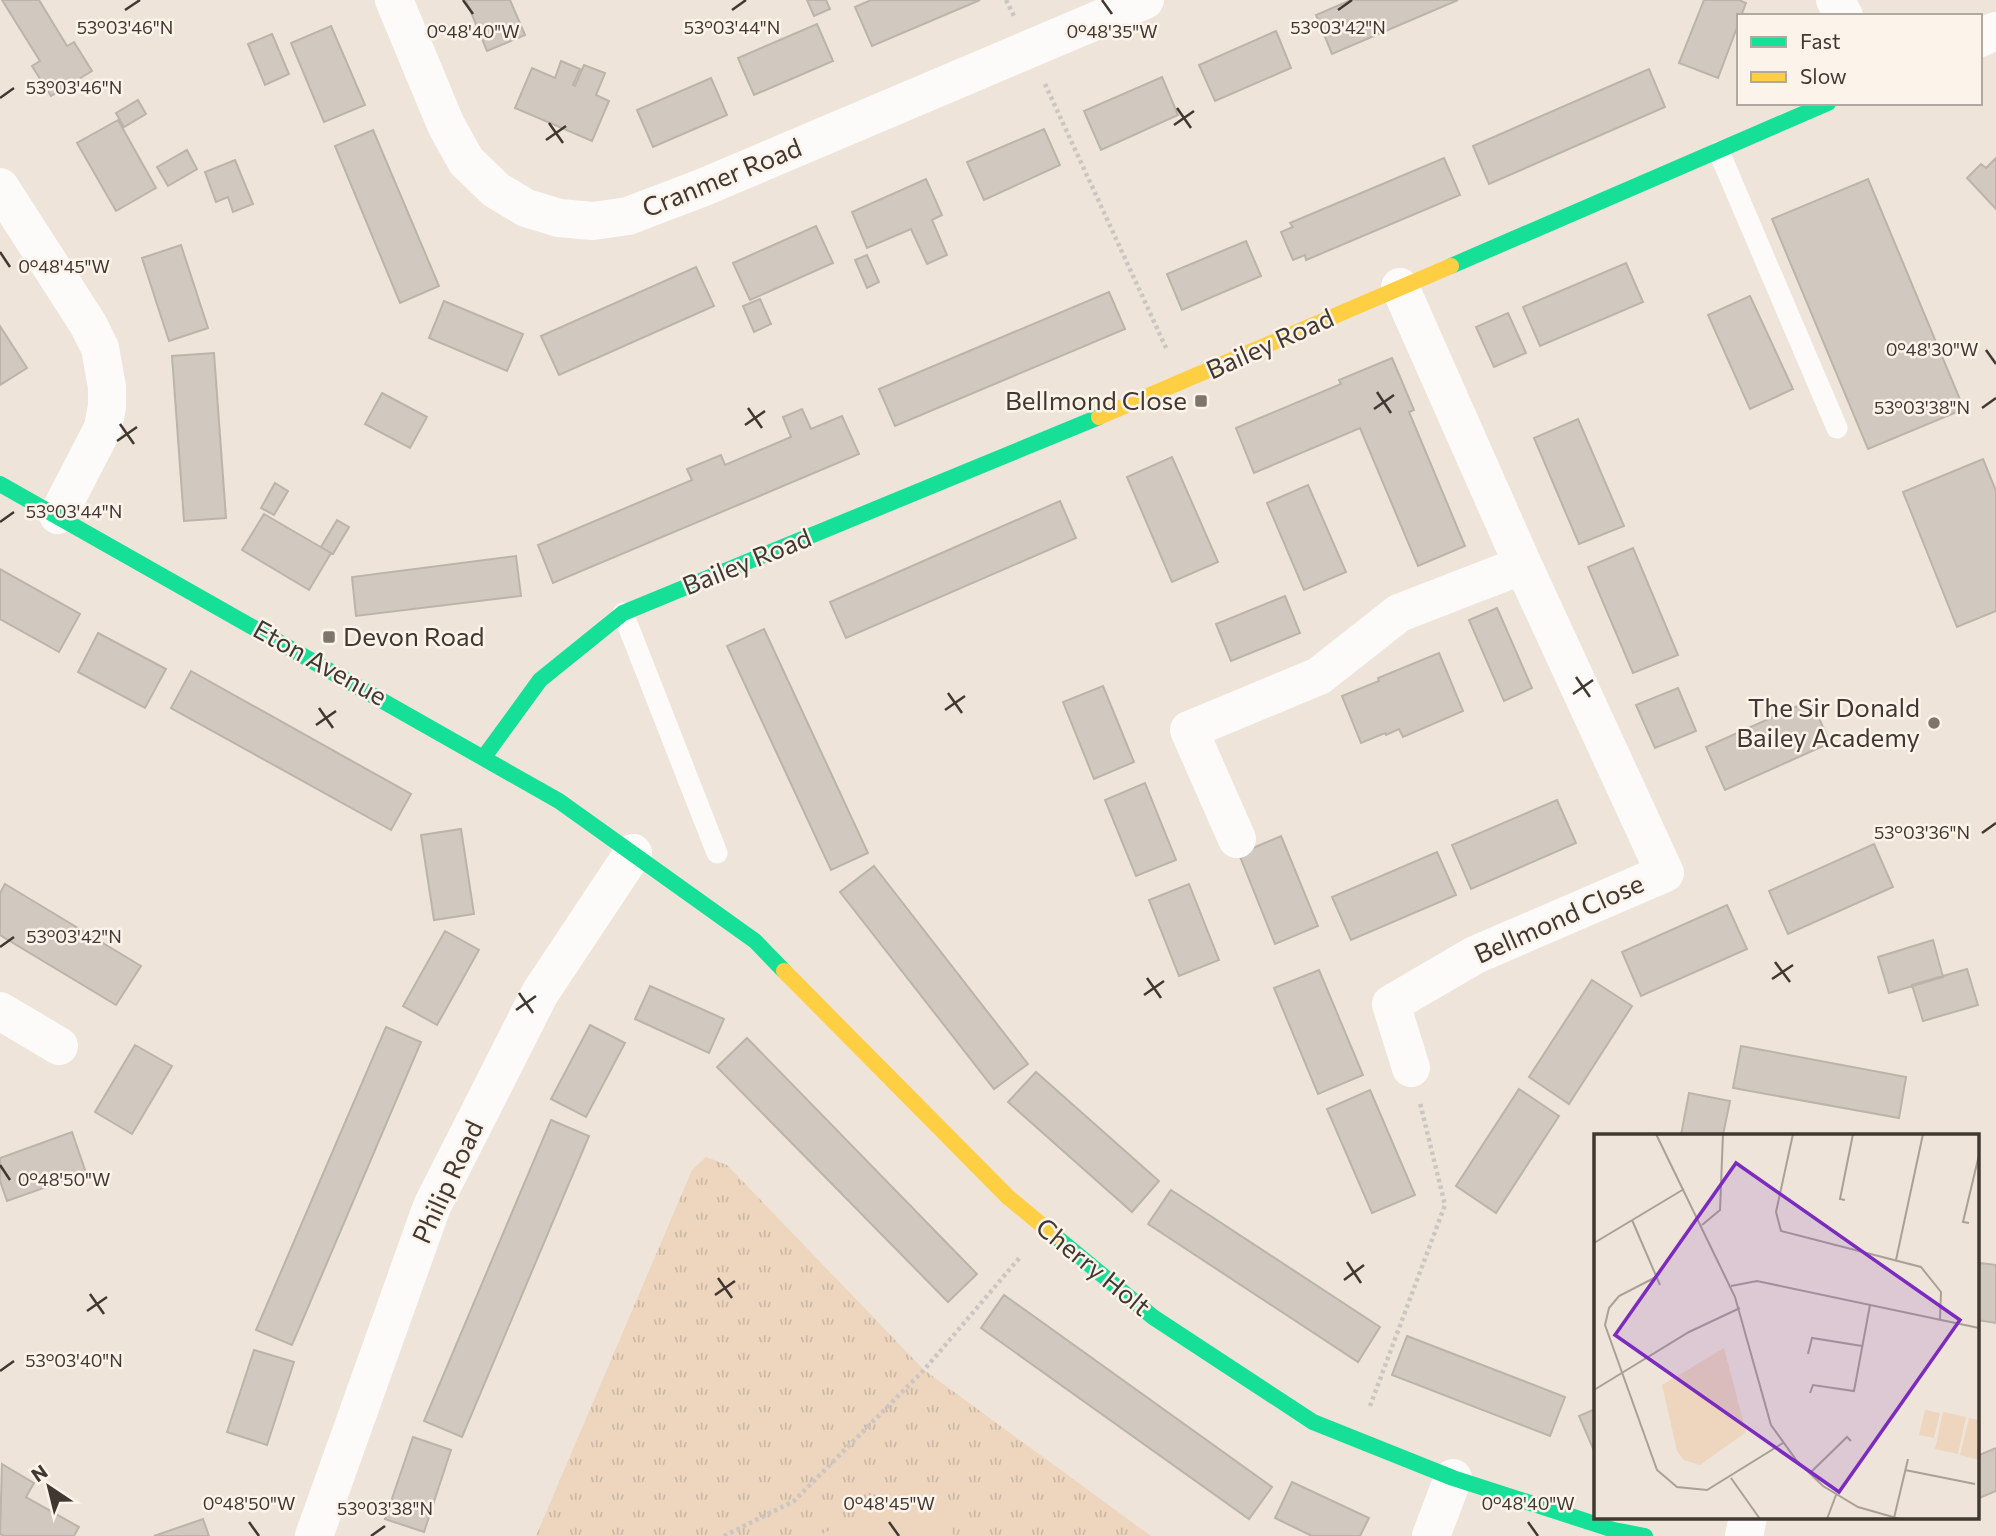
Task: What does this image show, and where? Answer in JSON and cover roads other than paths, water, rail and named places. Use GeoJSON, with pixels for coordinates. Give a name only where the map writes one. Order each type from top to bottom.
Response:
{"type":"FeatureCollection","features":[{"type":"Feature","properties":{"kind":"street","name":"Cranmer Road"},"geometry":{"type":"LineString","coordinates":[[394,0],[446,125],[467,161],[496,190],[526,208],[559,218],[593,221],[628,216],[704,187],[1145,0]]}},
{"type":"Feature","properties":{"kind":"street","name":"Bailey Road"},"geometry":{"type":"LineString","coordinates":[[484,757],[540,680],[623,613],[1182,383],[1824,105]]}},
{"type":"Feature","properties":{"kind":"street"},"geometry":{"type":"LineString","coordinates":[[0,187],[88,324],[100,348],[107,387],[103,428],[58,516]]}},
{"type":"Feature","properties":{"kind":"street","name":"Bellmond Close"},"geometry":{"type":"LineString","coordinates":[[1400,287],[1523,565],[1665,873],[1475,955],[1391,1004],[1411,1068]]}},
{"type":"Feature","properties":{"kind":"street","name":"Eton Avenue"},"geometry":{"type":"LineString","coordinates":[[0,484],[484,757],[559,801],[633,853]]}},
{"type":"Feature","properties":{"kind":"street"},"geometry":{"type":"LineString","coordinates":[[1237,839],[1189,730],[1319,676],[1399,613],[1523,565]]}},
{"type":"Feature","properties":{"kind":"street","name":"Cherry Holt"},"geometry":{"type":"LineString","coordinates":[[633,853],[755,941],[1008,1197],[1153,1317],[1313,1422],[1453,1478],[1614,1530],[1646,1536]]}},
{"type":"Feature","properties":{"kind":"street","name":"Philip Road"},"geometry":{"type":"LineString","coordinates":[[313,1536],[432,1206],[540,993],[633,853]]}},
{"type":"Feature","properties":{"kind":"street"},"geometry":{"type":"LineString","coordinates":[[1,1014],[59,1046]]}},
{"type":"Feature","properties":{"kind":"street"},"geometry":{"type":"LineString","coordinates":[[1431,1536],[1453,1478]]}},
{"type":"Feature","properties":{"kind":"street"},"geometry":{"type":"LineString","coordinates":[[1744,1536],[1748,1518]]}},
{"type":"Feature","properties":{"kind":"lane"},"geometry":{"type":"LineString","coordinates":[[1719,152],[1837,428]]}},
{"type":"Feature","properties":{"kind":"lane"},"geometry":{"type":"LineString","coordinates":[[623,613],[717,853]]}},
{"type":"Feature","properties":{"kind":"place","name":"Bellmond Close"},"geometry":{"type":"Point","coordinates":[1201,401]}},
{"type":"Feature","properties":{"kind":"place","name":"Devon Road"},"geometry":{"type":"Point","coordinates":[329,637]}},
{"type":"Feature","properties":{"kind":"place","name":"The Sir Donald Bailey Academy"},"geometry":{"type":"Point","coordinates":[1934,723]}}]}
